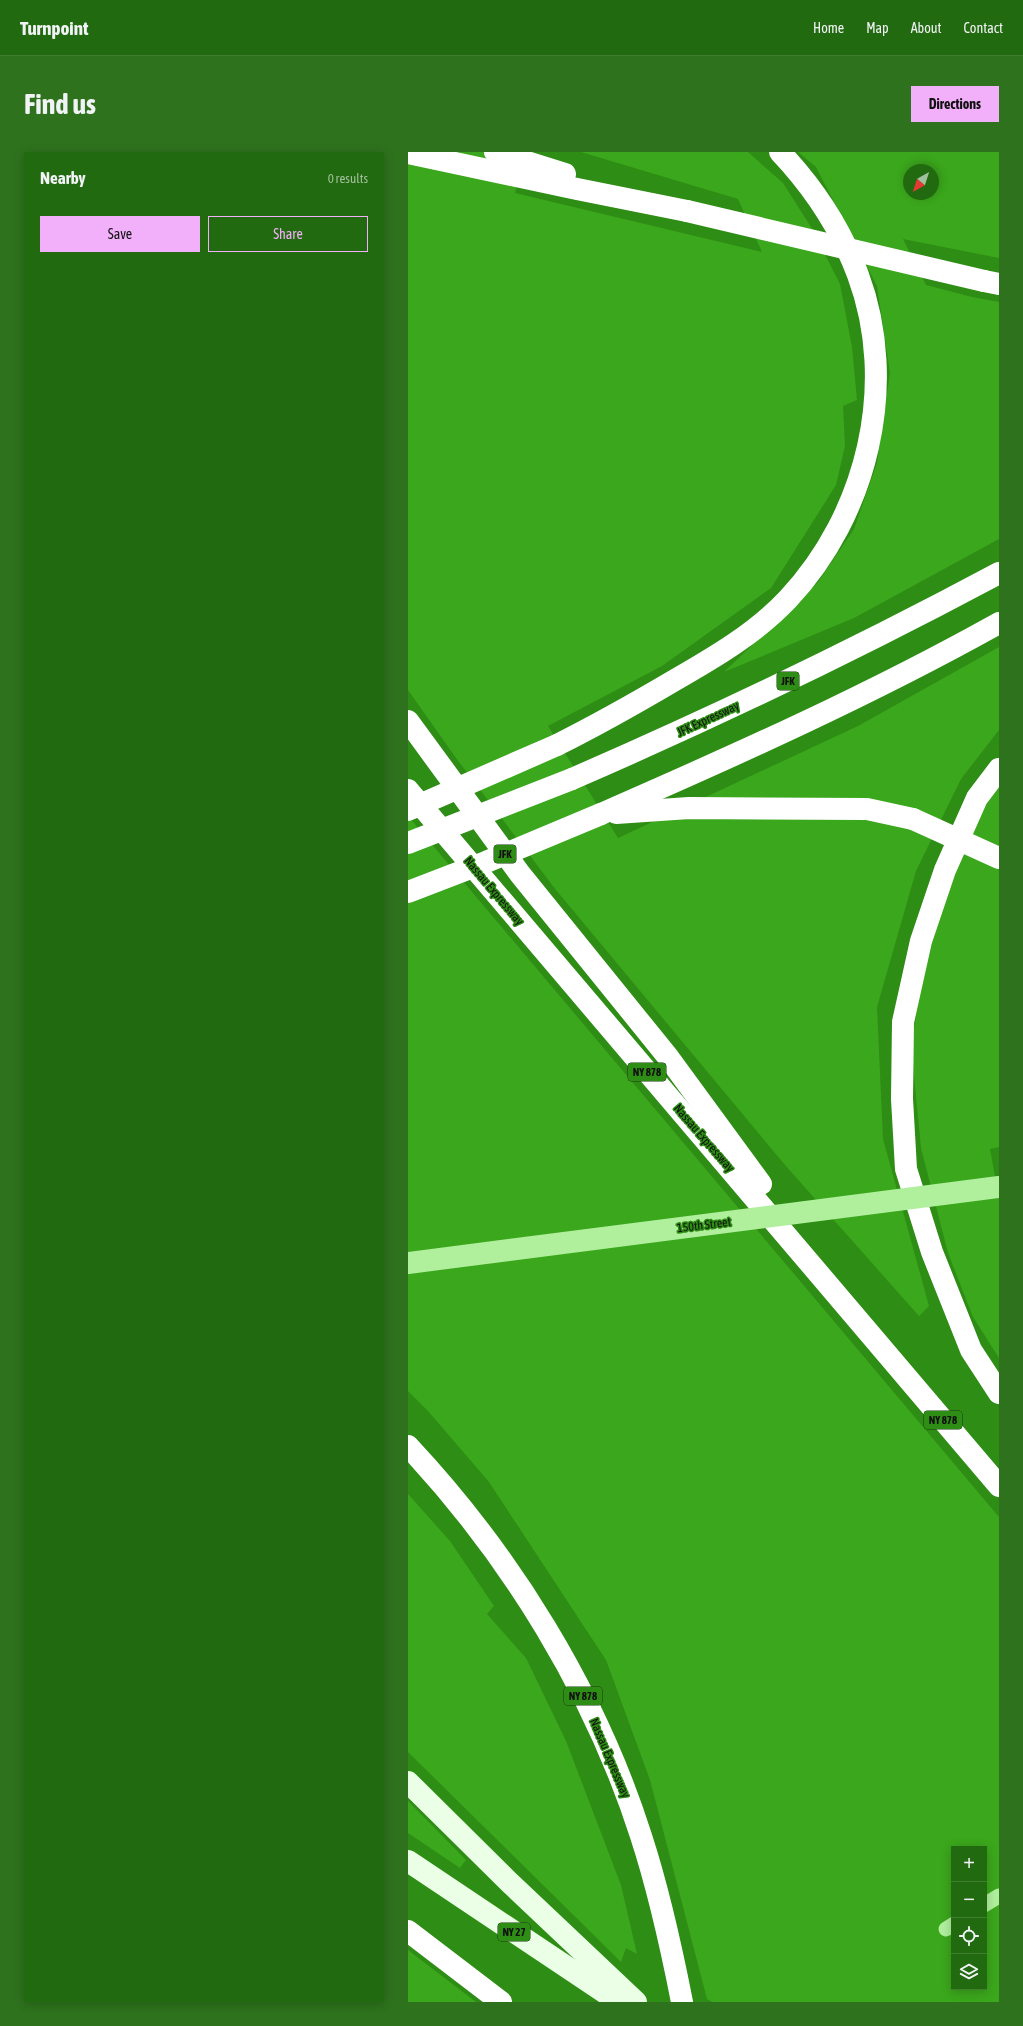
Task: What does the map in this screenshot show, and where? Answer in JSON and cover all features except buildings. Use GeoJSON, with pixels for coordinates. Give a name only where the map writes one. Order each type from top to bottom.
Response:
{"type":"FeatureCollection","features":[{"type":"Feature","properties":{"kind":"highway"},"geometry":{"type":"LineString","coordinates":[[495,152],[515,168]]}},
{"type":"Feature","properties":{"kind":"highway"},"geometry":{"type":"LineString","coordinates":[[408,810],[557,745],[620,712],[713,658],[744,637],[787,600],[822,557],[837,531],[851,502],[862,470],[874,405],[875,364],[873,337],[858,276],[846,246],[831,218],[814,192],[780,152]]}},
{"type":"Feature","properties":{"kind":"highway"},"geometry":{"type":"LineString","coordinates":[[408,153],[515,168],[687,211],[992,282]]}},
{"type":"Feature","properties":{"kind":"highway","name":"JFK Expressway"},"geometry":{"type":"LineString","coordinates":[[408,843],[572,779],[758,696],[848,652],[999,572]]}},
{"type":"Feature","properties":{"kind":"highway","name":"JFK"},"geometry":{"type":"LineString","coordinates":[[408,892],[601,814],[780,734],[878,686],[999,623]]}},
{"type":"Feature","properties":{"kind":"highway"},"geometry":{"type":"LineString","coordinates":[[408,721],[520,874],[668,1057],[886,1354]]}},
{"type":"Feature","properties":{"kind":"highway"},"geometry":{"type":"LineString","coordinates":[[999,769],[977,798],[945,870],[921,941],[903,1022],[902,1099],[906,1169],[932,1252],[972,1350],[999,1393]]}},
{"type":"Feature","properties":{"kind":"highway","name":"Nassau Expressway"},"geometry":{"type":"LineString","coordinates":[[408,790],[999,1486]]}},
{"type":"Feature","properties":{"kind":"highway"},"geometry":{"type":"LineString","coordinates":[[601,814],[689,808],[867,809],[913,819],[999,858]]}},
{"type":"Feature","properties":{"kind":"highway","name":"Nassau Expressway"},"geometry":{"type":"LineString","coordinates":[[408,1446],[464,1511],[508,1570],[540,1619],[579,1688],[613,1762],[632,1811],[662,1908],[682,2002]]}},
{"type":"Feature","properties":{"kind":"highway"},"geometry":{"type":"LineString","coordinates":[[408,1932],[501,2002]]}},
{"type":"Feature","properties":{"kind":"main road"},"geometry":{"type":"LineString","coordinates":[[408,1782],[509,1882],[636,2002]]}},
{"type":"Feature","properties":{"kind":"main road","name":"NY 27"},"geometry":{"type":"LineString","coordinates":[[408,1862],[619,2002]]}},
{"type":"Feature","properties":{"kind":"street","name":"150th Street"},"geometry":{"type":"LineString","coordinates":[[408,1263],[999,1187]]}},
{"type":"Feature","properties":{"kind":"lane"},"geometry":{"type":"LineString","coordinates":[[987,1903],[999,1896]]}},
{"type":"Feature","properties":{"kind":"green space"},"geometry":{"type":"Polygon","coordinates":[[[408,152],[524,152],[515,193],[762,252],[738,199],[581,152],[748,152],[783,183],[811,227],[840,284],[852,347],[857,400],[843,406],[845,446],[836,485],[771,588],[662,666],[548,726],[618,838],[858,726],[999,647],[999,730],[961,779],[916,871],[877,1007],[883,1139],[929,1306],[919,1316],[785,1165],[556,890],[456,758],[408,690],[408,152]]]}},
{"type":"Feature","properties":{"kind":"green space"},"geometry":{"type":"Polygon","coordinates":[[[798,152],[999,152],[999,258],[903,239],[926,285],[972,297],[999,302],[999,539],[854,618],[724,672],[818,582],[854,529],[877,463],[890,373],[877,286],[816,167],[798,152]]]}},
{"type":"Feature","properties":{"kind":"green space"},"geometry":{"type":"Polygon","coordinates":[[[999,780],[999,1147],[990,1149],[999,1198],[999,1358],[973,1317],[948,1253],[921,1148],[911,1045],[928,945],[957,862],[999,780]]]}},
{"type":"Feature","properties":{"kind":"green space"},"geometry":{"type":"Polygon","coordinates":[[[408,816],[999,1517],[999,2002],[712,2002],[707,1999],[650,1780],[606,1660],[489,1482],[428,1411],[408,1391],[408,816]]]}},
{"type":"Feature","properties":{"kind":"green space"},"geometry":{"type":"Polygon","coordinates":[[[408,1494],[450,1541],[494,1606],[487,1614],[526,1658],[566,1741],[621,1885],[637,1954],[626,1948],[621,1962],[408,1752],[408,1494]]]}},
{"type":"Feature","properties":{"kind":"green space"},"geometry":{"type":"Polygon","coordinates":[[[408,1801],[466,1860],[460,1868],[408,1833],[408,1801]]]}},
{"type":"Feature","properties":{"kind":"green space"},"geometry":{"type":"Polygon","coordinates":[[[408,1950],[476,2002],[408,2002],[408,1950]]]}}]}
